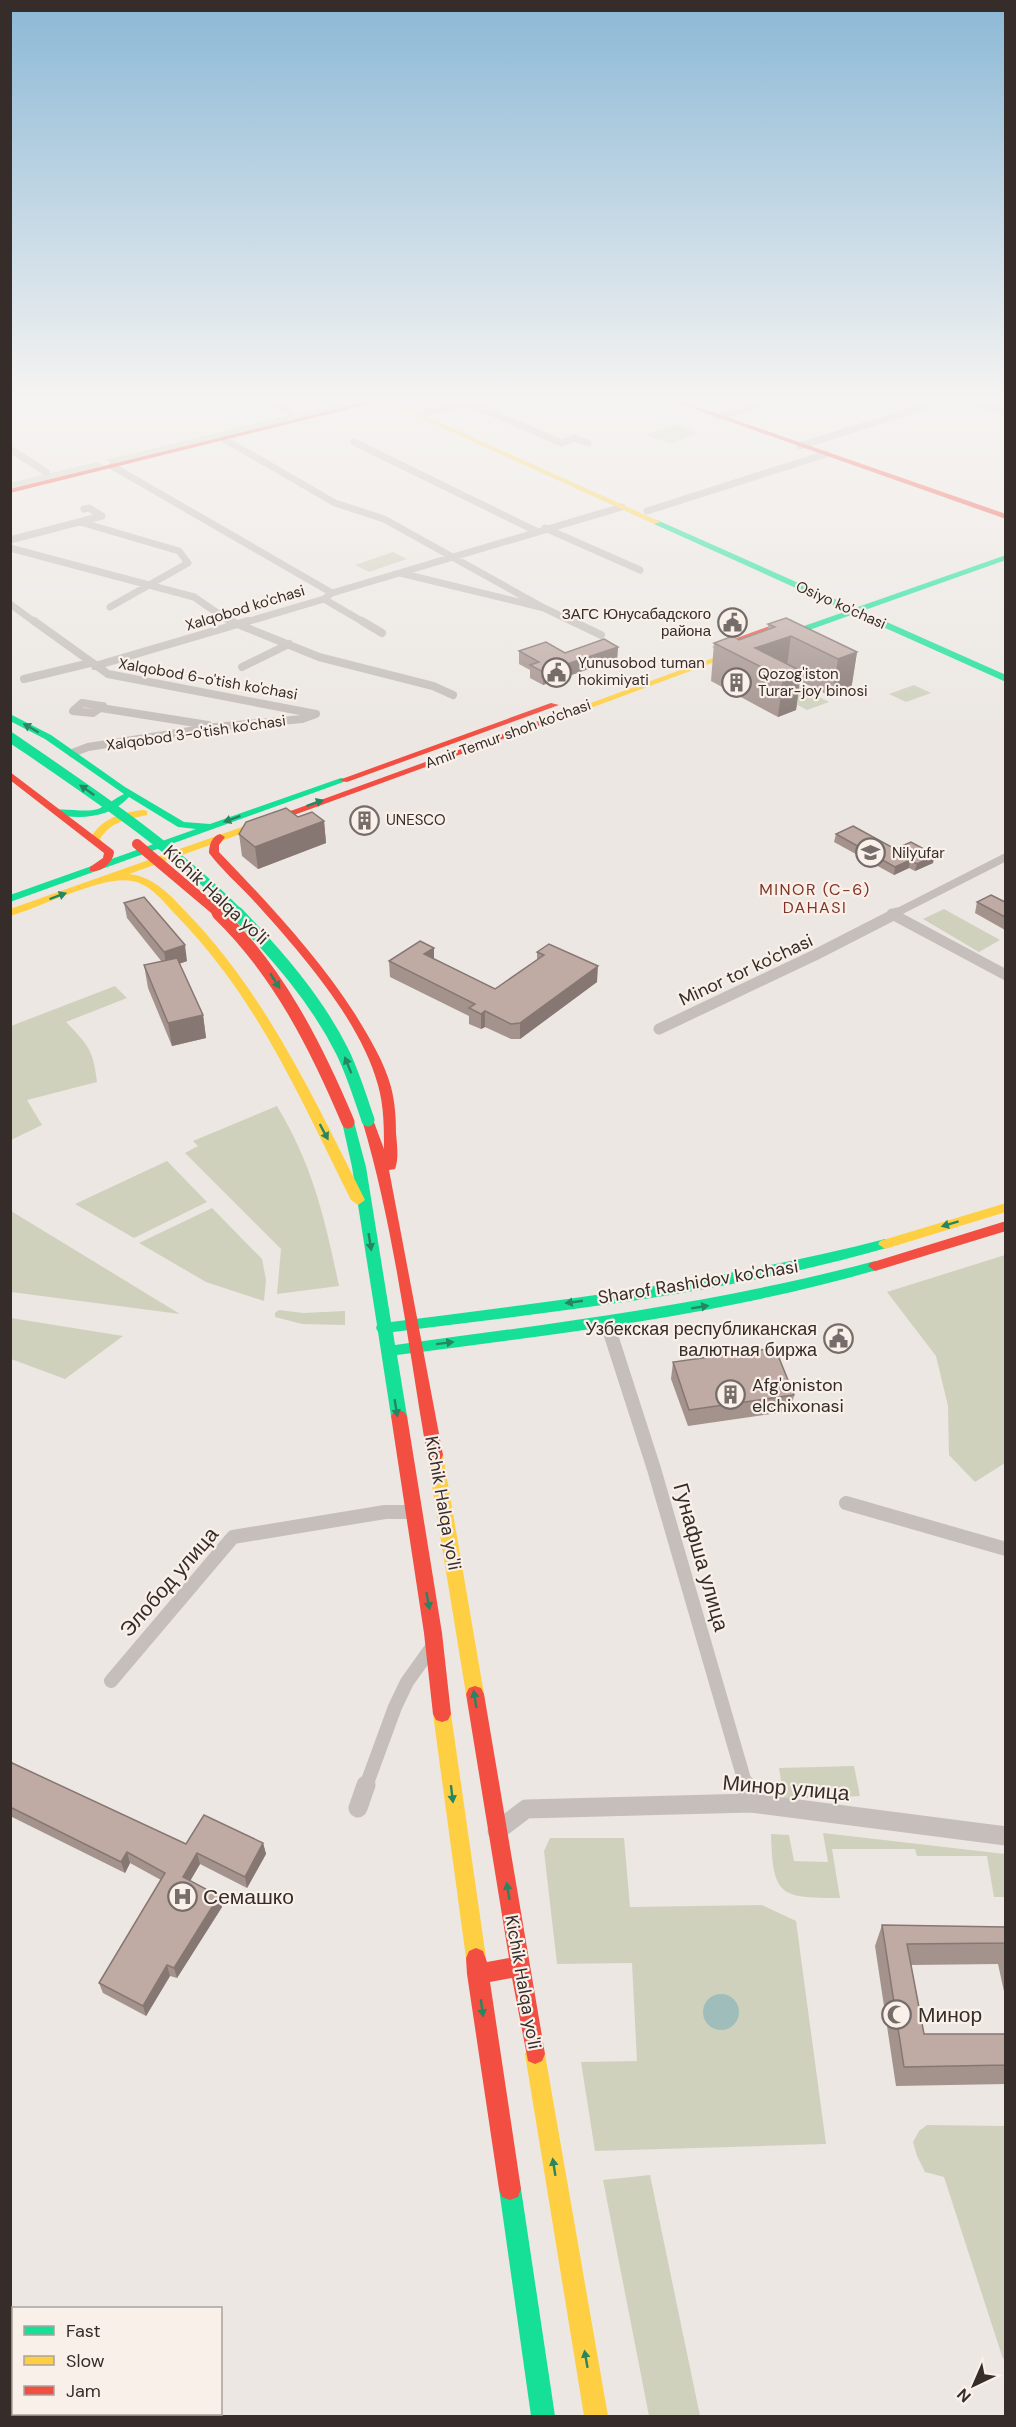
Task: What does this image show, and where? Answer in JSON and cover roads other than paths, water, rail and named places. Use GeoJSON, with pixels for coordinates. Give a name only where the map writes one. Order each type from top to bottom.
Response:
{"type":"FeatureCollection","features":[{"type":"Feature","properties":{"kind":"main road","name":"Osiyo ko'chasi"},"geometry":{"type":"LineString","coordinates":[[632,511],[1005,671]]}},
{"type":"Feature","properties":{"kind":"main road","name":"Osiyo ko'chasi"},"geometry":{"type":"LineString","coordinates":[[649,511],[1005,679]]}},
{"type":"Feature","properties":{"kind":"main road"},"geometry":{"type":"LineString","coordinates":[[989,511],[1005,517]]}},
{"type":"Feature","properties":{"kind":"main road","name":"Amir Temur shoh ko'chasi"},"geometry":{"type":"LineString","coordinates":[[10,913],[721,658],[1005,545]]}},
{"type":"Feature","properties":{"kind":"main road","name":"Amir Temur shoh ko'chasi"},"geometry":{"type":"LineString","coordinates":[[10,899],[705,651],[1005,557]]}},
{"type":"Feature","properties":{"kind":"main road"},"geometry":{"type":"LineString","coordinates":[[705,651],[717,654],[721,658]]}},
{"type":"Feature","properties":{"kind":"main road"},"geometry":{"type":"LineString","coordinates":[[10,717],[72,753],[122,789],[167,816],[188,827],[208,827]]}},
{"type":"Feature","properties":{"kind":"main road","name":"Kichik Halqa yo'li"},"geometry":{"type":"LineString","coordinates":[[10,737],[168,849],[223,897],[270,943],[335,1038],[368,1120],[381,1162],[391,1209],[416,1347],[596,2416]]}},
{"type":"Feature","properties":{"kind":"main road","name":"Kichik Halqa yo'li"},"geometry":{"type":"LineString","coordinates":[[10,751],[152,856],[236,930],[267,969],[308,1032],[327,1070],[348,1122],[359,1167],[434,1642],[454,1811],[543,2416]]}},
{"type":"Feature","properties":{"kind":"main road"},"geometry":{"type":"LineString","coordinates":[[403,758],[417,767]]}},
{"type":"Feature","properties":{"kind":"main road"},"geometry":{"type":"LineString","coordinates":[[10,775],[109,852],[109,857],[94,869]]}},
{"type":"Feature","properties":{"kind":"main road"},"geometry":{"type":"LineString","coordinates":[[58,812],[78,814],[104,810],[123,800],[125,794],[122,789]]}},
{"type":"Feature","properties":{"kind":"main road"},"geometry":{"type":"LineString","coordinates":[[98,843],[95,839],[99,830],[117,819],[147,813],[167,816]]}},
{"type":"Feature","properties":{"kind":"main road"},"geometry":{"type":"LineString","coordinates":[[220,837],[214,846],[214,853],[264,904],[331,984],[368,1045],[381,1074],[389,1121],[391,1209]]}},
{"type":"Feature","properties":{"kind":"main road"},"geometry":{"type":"LineString","coordinates":[[154,888],[178,892],[203,889],[218,883],[230,869]]}},
{"type":"Feature","properties":{"kind":"main road"},"geometry":{"type":"LineString","coordinates":[[105,879],[131,877],[143,880],[154,888],[195,926],[241,981],[278,1045],[366,1216]]}},
{"type":"Feature","properties":{"kind":"main road"},"geometry":{"type":"LineString","coordinates":[[195,926],[202,913],[220,902],[243,898],[264,904]]}},
{"type":"Feature","properties":{"kind":"main road","name":"Sharof Rashidov ko'chasi"},"geometry":{"type":"LineString","coordinates":[[383,1328],[778,1271],[844,1256],[1005,1207]]}},
{"type":"Feature","properties":{"kind":"main road","name":"Sharof Rashidov ko'chasi"},"geometry":{"type":"LineString","coordinates":[[387,1351],[607,1323],[724,1303],[856,1272],[1005,1226]]}},
{"type":"Feature","properties":{"kind":"main road"},"geometry":{"type":"LineString","coordinates":[[477,1974],[521,1966]]}},
{"type":"Feature","properties":{"kind":"street"},"geometry":{"type":"LineString","coordinates":[[10,540],[102,516],[94,511]]}},
{"type":"Feature","properties":{"kind":"street"},"geometry":{"type":"LineString","coordinates":[[190,511],[332,593]]}},
{"type":"Feature","properties":{"kind":"street"},"geometry":{"type":"LineString","coordinates":[[362,511],[384,519]]}},
{"type":"Feature","properties":{"kind":"street"},"geometry":{"type":"LineString","coordinates":[[370,511],[544,608],[601,635]]}},
{"type":"Feature","properties":{"kind":"street"},"geometry":{"type":"LineString","coordinates":[[496,511],[536,531]]}},
{"type":"Feature","properties":{"kind":"street","name":"Xalqobod ko'chasi"},"geometry":{"type":"LineString","coordinates":[[24,679],[93,664],[237,626],[324,598],[332,593],[606,511]]}},
{"type":"Feature","properties":{"kind":"street"},"geometry":{"type":"LineString","coordinates":[[80,522],[181,552],[188,564],[110,607]]}},
{"type":"Feature","properties":{"kind":"street"},"geometry":{"type":"LineString","coordinates":[[545,528],[640,570]]}},
{"type":"Feature","properties":{"kind":"street"},"geometry":{"type":"LineString","coordinates":[[10,548],[194,597],[237,626],[319,657],[433,686],[453,695]]}},
{"type":"Feature","properties":{"kind":"street"},"geometry":{"type":"LineString","coordinates":[[400,573],[544,608]]}},
{"type":"Feature","properties":{"kind":"street"},"geometry":{"type":"LineString","coordinates":[[324,598],[382,633]]}},
{"type":"Feature","properties":{"kind":"street","name":"Xalqobod 6-o'tish ko'chasi"},"geometry":{"type":"LineString","coordinates":[[10,604],[108,674],[314,712]]}},
{"type":"Feature","properties":{"kind":"street"},"geometry":{"type":"LineString","coordinates":[[242,667],[289,644]]}},
{"type":"Feature","properties":{"kind":"street"},"geometry":{"type":"LineString","coordinates":[[101,708],[168,717],[215,727]]}},
{"type":"Feature","properties":{"kind":"street","name":"Xalqobod 3-o'tish ko'chasi"},"geometry":{"type":"LineString","coordinates":[[72,753],[88,747],[215,727],[302,719],[315,715],[314,712]]}},
{"type":"Feature","properties":{"kind":"street","name":"Minor tor ko'chasi"},"geometry":{"type":"LineString","coordinates":[[659,1029],[815,955],[1005,857]]}},
{"type":"Feature","properties":{"kind":"street"},"geometry":{"type":"LineString","coordinates":[[892,914],[1005,975]]}},
{"type":"Feature","properties":{"kind":"street","name":"Гунафша улица"},"geometry":{"type":"LineString","coordinates":[[607,1323],[654,1469],[751,1803]]}},
{"type":"Feature","properties":{"kind":"street"},"geometry":{"type":"LineString","coordinates":[[846,1503],[1005,1549]]}},
{"type":"Feature","properties":{"kind":"street","name":"Элобод улица"},"geometry":{"type":"LineString","coordinates":[[111,1682],[233,1537],[385,1512],[412,1512]]}},
{"type":"Feature","properties":{"kind":"street"},"geometry":{"type":"LineString","coordinates":[[358,1808],[395,1707],[407,1682],[434,1642]]}},
{"type":"Feature","properties":{"kind":"street","name":"Минор улица"},"geometry":{"type":"LineString","coordinates":[[496,1832],[526,1809],[751,1803],[1005,1836]]}},
{"type":"Feature","properties":{"kind":"water"},"geometry":{"type":"Polygon","coordinates":[[[721,1994],[734,1999],[739,2012],[734,2025],[721,2030],[708,2025],[703,2012],[708,1999],[721,1994]]]}},
{"type":"Feature","properties":{"kind":"place","name":"ЗАГС Юнусабадского района"},"geometry":{"type":"Point","coordinates":[732,623]}},
{"type":"Feature","properties":{"kind":"place","name":"Yunusobod tuman hokimiyati"},"geometry":{"type":"Point","coordinates":[557,672]}},
{"type":"Feature","properties":{"kind":"place","name":"Qozog'iston Turar-joy binosi"},"geometry":{"type":"Point","coordinates":[737,683]}},
{"type":"Feature","properties":{"kind":"place","name":"UNESCO"},"geometry":{"type":"Point","coordinates":[365,820]}},
{"type":"Feature","properties":{"kind":"place","name":"Nilyufar"},"geometry":{"type":"Point","coordinates":[871,853]}},
{"type":"Feature","properties":{"kind":"place","name":"Узбекская республиканская валютная биржа"},"geometry":{"type":"Point","coordinates":[838,1339]}},
{"type":"Feature","properties":{"kind":"place","name":"Afg'oniston elchixonasi"},"geometry":{"type":"Point","coordinates":[731,1395]}},
{"type":"Feature","properties":{"kind":"place","name":"Семашко"},"geometry":{"type":"Point","coordinates":[182,1897]}},
{"type":"Feature","properties":{"kind":"place","name":"Минор"},"geometry":{"type":"Point","coordinates":[897,2015]}},
{"type":"Feature","properties":{"kind":"district","name":"MINOR (C-6) DAHASI"},"geometry":{"type":"Point","coordinates":[815,898]}}]}
